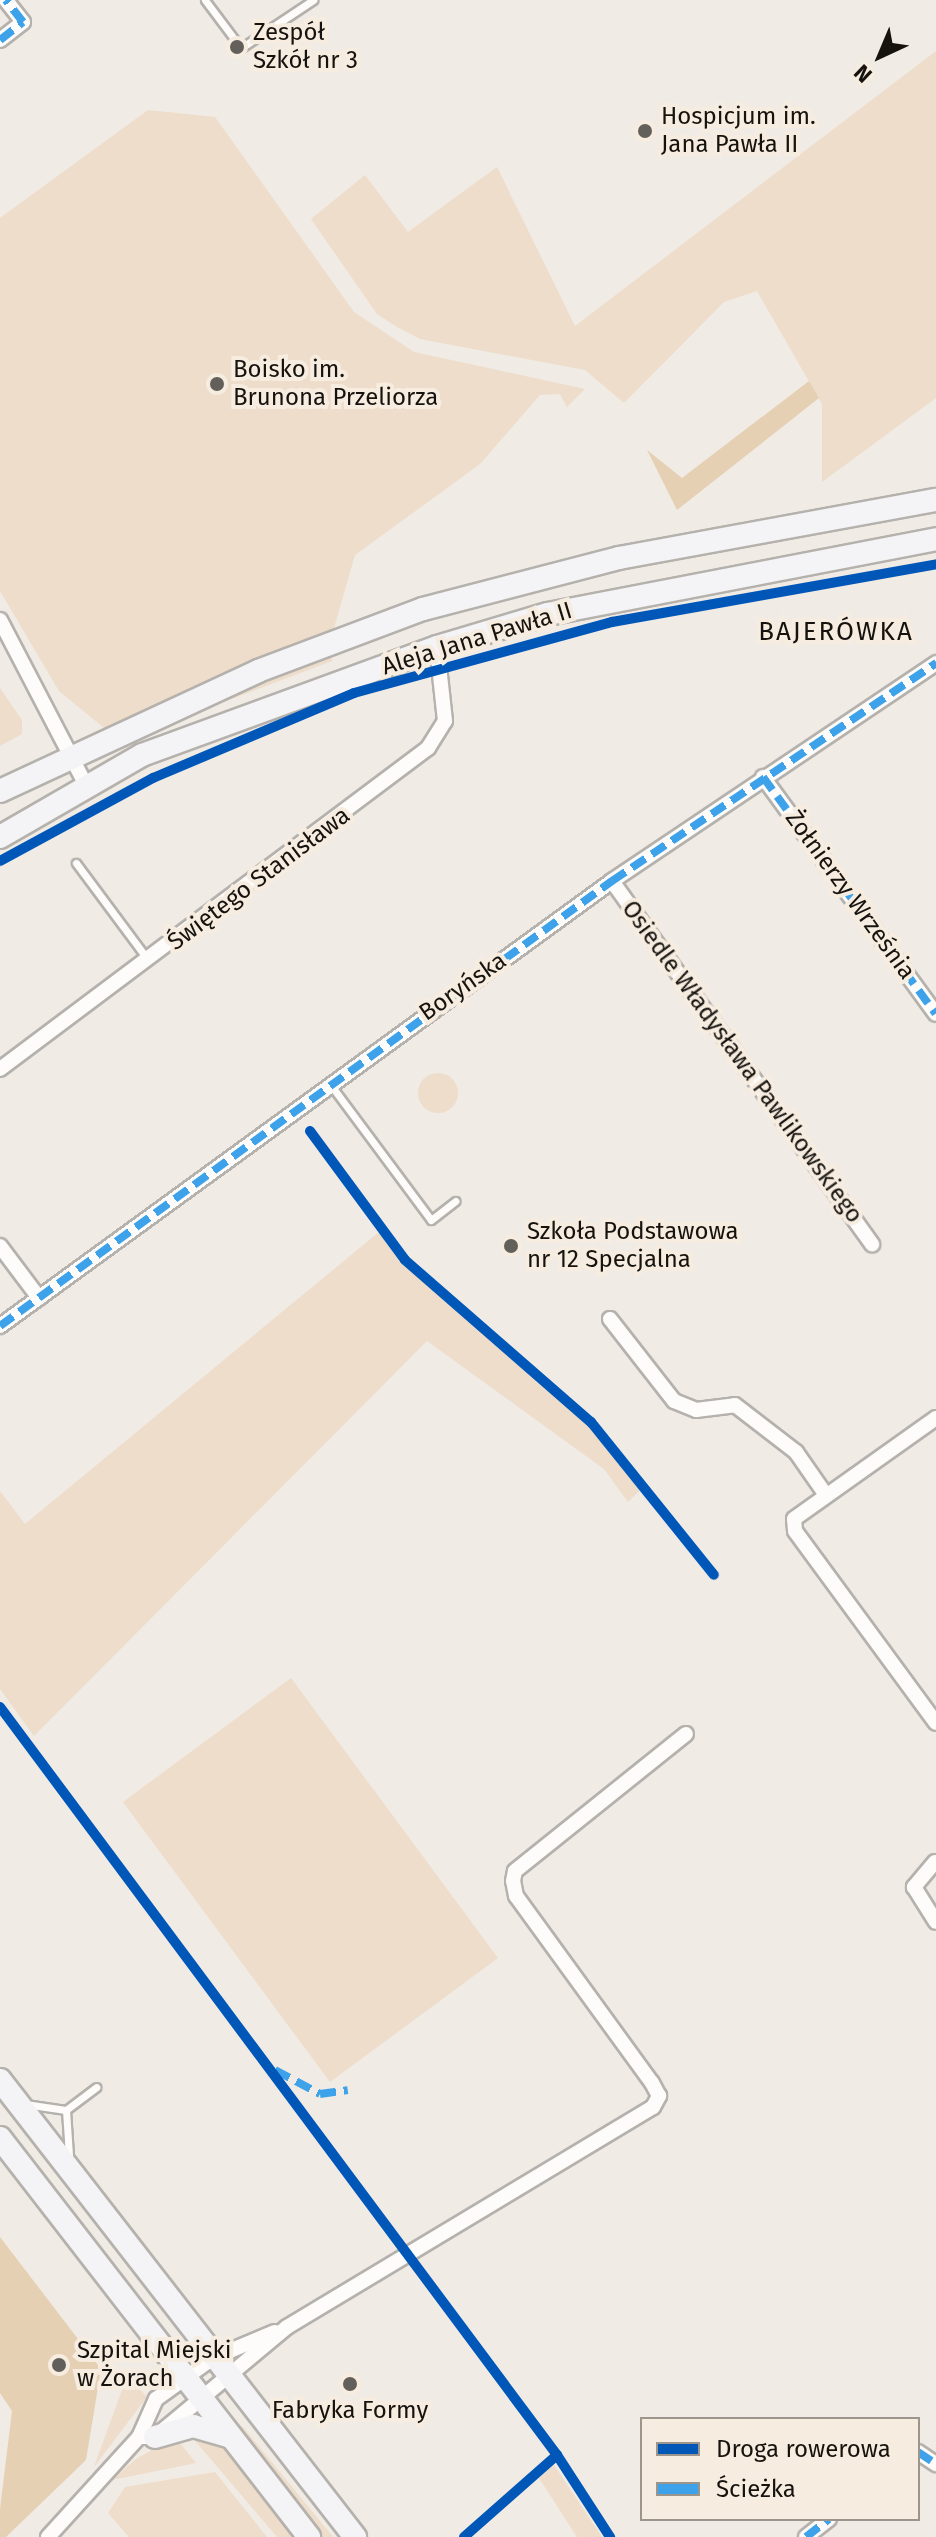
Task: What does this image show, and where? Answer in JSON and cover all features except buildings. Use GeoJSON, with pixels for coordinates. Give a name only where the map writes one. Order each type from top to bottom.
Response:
{"type":"FeatureCollection","features":[{"type":"Feature","properties":{"kind":"street"},"geometry":{"type":"LineString","coordinates":[[0,40],[23,22],[6,0]]}},
{"type":"Feature","properties":{"kind":"street","name":"Aleja Jana Pawła II"},"geometry":{"type":"LineString","coordinates":[[0,791],[71,755],[258,671],[423,609],[619,558],[936,500]]}},
{"type":"Feature","properties":{"kind":"street","name":"Aleja Jana Pawła II"},"geometry":{"type":"LineString","coordinates":[[0,837],[86,785],[171,744],[437,647],[548,614],[936,539]]}},
{"type":"Feature","properties":{"kind":"street"},"geometry":{"type":"LineString","coordinates":[[0,621],[86,785]]}},
{"type":"Feature","properties":{"kind":"street","name":"Świętego Stanisława"},"geometry":{"type":"LineString","coordinates":[[0,1069],[149,962],[428,748],[445,721],[445,669],[437,647]]}},
{"type":"Feature","properties":{"kind":"street","name":"Boryńska"},"geometry":{"type":"LineString","coordinates":[[0,1326],[329,1082],[612,881],[936,663]]}},
{"type":"Feature","properties":{"kind":"street","name":"Żołnierzy Września"},"geometry":{"type":"LineString","coordinates":[[763,777],[936,1014]]}},
{"type":"Feature","properties":{"kind":"street","name":"Osiedle Władysława Pawlikowskiego"},"geometry":{"type":"LineString","coordinates":[[612,881],[872,1244]]}},
{"type":"Feature","properties":{"kind":"street"},"geometry":{"type":"LineString","coordinates":[[0,1246],[39,1298]]}},
{"type":"Feature","properties":{"kind":"street"},"geometry":{"type":"LineString","coordinates":[[610,1319],[674,1401],[696,1410],[735,1405],[789,1445],[826,1495]]}},
{"type":"Feature","properties":{"kind":"street"},"geometry":{"type":"LineString","coordinates":[[931,1720],[795,1531],[794,1519],[936,1418]]}},
{"type":"Feature","properties":{"kind":"street"},"geometry":{"type":"LineString","coordinates":[[147,2437],[156,2399],[213,2358],[287,2327],[653,2107],[659,2096],[652,2083],[516,1896],[513,1881],[515,1871],[686,1734]]}},
{"type":"Feature","properties":{"kind":"street"},"geometry":{"type":"LineString","coordinates":[[936,1862],[914,1887],[936,1922]]}},
{"type":"Feature","properties":{"kind":"street"},"geometry":{"type":"LineString","coordinates":[[0,2080],[227,2377],[355,2537]]}},
{"type":"Feature","properties":{"kind":"street"},"geometry":{"type":"LineString","coordinates":[[0,2138],[199,2399],[309,2537]]}},
{"type":"Feature","properties":{"kind":"street"},"geometry":{"type":"LineString","coordinates":[[48,2537],[147,2437],[287,2327]]}},
{"type":"Feature","properties":{"kind":"street"},"geometry":{"type":"LineString","coordinates":[[147,2437],[193,2426],[228,2436]]}},
{"type":"Feature","properties":{"kind":"street"},"geometry":{"type":"LineString","coordinates":[[806,2537],[826,2521]]}},
{"type":"Feature","properties":{"kind":"lane"},"geometry":{"type":"LineString","coordinates":[[205,0],[241,48],[313,0]]}},
{"type":"Feature","properties":{"kind":"lane"},"geometry":{"type":"LineString","coordinates":[[76,863],[149,962]]}},
{"type":"Feature","properties":{"kind":"lane"},"geometry":{"type":"LineString","coordinates":[[329,1082],[431,1220],[455,1201]]}},
{"type":"Feature","properties":{"kind":"lane"},"geometry":{"type":"LineString","coordinates":[[931,1720],[936,1731]]}},
{"type":"Feature","properties":{"kind":"lane"},"geometry":{"type":"LineString","coordinates":[[18,2103],[66,2110],[96,2087]]}},
{"type":"Feature","properties":{"kind":"lane"},"geometry":{"type":"LineString","coordinates":[[66,2110],[73,2176]]}},
{"type":"Feature","properties":{"kind":"shaded area"},"geometry":{"type":"Polygon","coordinates":[[[936,51],[936,398],[822,482],[822,404],[757,291],[724,302],[624,403],[585,370],[420,339],[397,327],[377,314],[311,219],[365,175],[408,232],[497,167],[575,326],[936,51]]]}},
{"type":"Feature","properties":{"kind":"shaded area","name":"Boisko im. Brunona Przeliorza"},"geometry":{"type":"Polygon","coordinates":[[[148,110],[215,117],[354,312],[414,352],[585,389],[567,407],[560,394],[540,395],[480,464],[355,555],[330,642],[332,661],[120,741],[59,691],[0,591],[0,218],[148,110]]]}},
{"type":"Feature","properties":{"kind":"shaded area"},"geometry":{"type":"Polygon","coordinates":[[[809,381],[819,398],[677,510],[647,450],[682,478],[809,381]]]}},
{"type":"Feature","properties":{"kind":"shaded area"},"geometry":{"type":"Polygon","coordinates":[[[0,688],[22,720],[22,734],[0,746],[0,688]]]}},
{"type":"Feature","properties":{"kind":"shaded area"},"geometry":{"type":"Polygon","coordinates":[[[438,1073],[452,1079],[458,1093],[452,1107],[438,1113],[424,1107],[418,1093],[424,1079],[438,1073]]]}},
{"type":"Feature","properties":{"kind":"shaded area"},"geometry":{"type":"Polygon","coordinates":[[[379,1232],[467,1320],[590,1424],[641,1489],[628,1502],[604,1469],[427,1341],[34,1736],[0,1689],[0,1491],[25,1524],[379,1232]]]}},
{"type":"Feature","properties":{"kind":"shaded area"},"geometry":{"type":"Polygon","coordinates":[[[291,1678],[498,1958],[330,2082],[123,1802],[291,1678]]]}},
{"type":"Feature","properties":{"kind":"shaded area","name":"Szpital Miejski w Żorach"},"geometry":{"type":"Polygon","coordinates":[[[0,2237],[101,2369],[86,2460],[6,2537],[0,2537],[0,2509],[12,2411],[0,2393],[0,2237]]]}},
{"type":"Feature","properties":{"kind":"shaded area"},"geometry":{"type":"Polygon","coordinates":[[[127,2376],[147,2397],[94,2467],[127,2376]]]}},
{"type":"Feature","properties":{"kind":"shaded area"},"geometry":{"type":"Polygon","coordinates":[[[233,2422],[243,2427],[333,2537],[323,2537],[233,2422]]]}},
{"type":"Feature","properties":{"kind":"shaded area"},"geometry":{"type":"Polygon","coordinates":[[[191,2436],[220,2444],[295,2537],[277,2537],[191,2436]]]}},
{"type":"Feature","properties":{"kind":"shaded area"},"geometry":{"type":"Polygon","coordinates":[[[175,2437],[196,2463],[112,2480],[136,2459],[175,2437]]]}},
{"type":"Feature","properties":{"kind":"shaded area"},"geometry":{"type":"Polygon","coordinates":[[[554,2465],[602,2537],[577,2537],[539,2478],[554,2465]]]}},
{"type":"Feature","properties":{"kind":"shaded area"},"geometry":{"type":"Polygon","coordinates":[[[215,2472],[267,2537],[129,2537],[108,2513],[125,2487],[215,2472]]]}},
{"type":"Feature","properties":{"kind":"marked path"},"geometry":{"type":"LineString","coordinates":[[0,40],[23,22],[6,0]]}},
{"type":"Feature","properties":{"kind":"marked path"},"geometry":{"type":"LineString","coordinates":[[0,1326],[612,881],[936,663]]}},
{"type":"Feature","properties":{"kind":"marked path"},"geometry":{"type":"LineString","coordinates":[[763,777],[936,1014]]}},
{"type":"Feature","properties":{"kind":"marked path"},"geometry":{"type":"LineString","coordinates":[[275,2070],[320,2094],[348,2090]]}},
{"type":"Feature","properties":{"kind":"marked path"},"geometry":{"type":"LineString","coordinates":[[920,2453],[936,2464]]}},
{"type":"Feature","properties":{"kind":"marked path"},"geometry":{"type":"LineString","coordinates":[[806,2537],[826,2521]]}},
{"type":"Feature","properties":{"kind":"cycle path"},"geometry":{"type":"LineString","coordinates":[[0,861],[153,778],[354,693],[612,622],[936,564]]}},
{"type":"Feature","properties":{"kind":"cycle path"},"geometry":{"type":"LineString","coordinates":[[310,1131],[405,1260],[591,1422],[714,1575]]}},
{"type":"Feature","properties":{"kind":"cycle path"},"geometry":{"type":"LineString","coordinates":[[0,1707],[557,2455],[610,2537]]}},
{"type":"Feature","properties":{"kind":"cycle path"},"geometry":{"type":"LineString","coordinates":[[464,2537],[557,2455]]}},
{"type":"Feature","properties":{"kind":"place","name":"Zespół Szkół nr 3"},"geometry":{"type":"Point","coordinates":[237,47]}},
{"type":"Feature","properties":{"kind":"place","name":"Hospicjum im. Jana Pawła II"},"geometry":{"type":"Point","coordinates":[645,131]}},
{"type":"Feature","properties":{"kind":"place","name":"Boisko im. Brunona Przeliorza"},"geometry":{"type":"Point","coordinates":[217,384]}},
{"type":"Feature","properties":{"kind":"place","name":"Szkoła Podstawowa nr 12 Specjalna"},"geometry":{"type":"Point","coordinates":[511,1246]}},
{"type":"Feature","properties":{"kind":"place","name":"Szpital Miejski w Żorach"},"geometry":{"type":"Point","coordinates":[59,2365]}},
{"type":"Feature","properties":{"kind":"place","name":"Fabryka Formy"},"geometry":{"type":"Point","coordinates":[350,2384]}},
{"type":"Feature","properties":{"kind":"district","name":"BAJERÓWKA"},"geometry":{"type":"Point","coordinates":[836,632]}}]}
